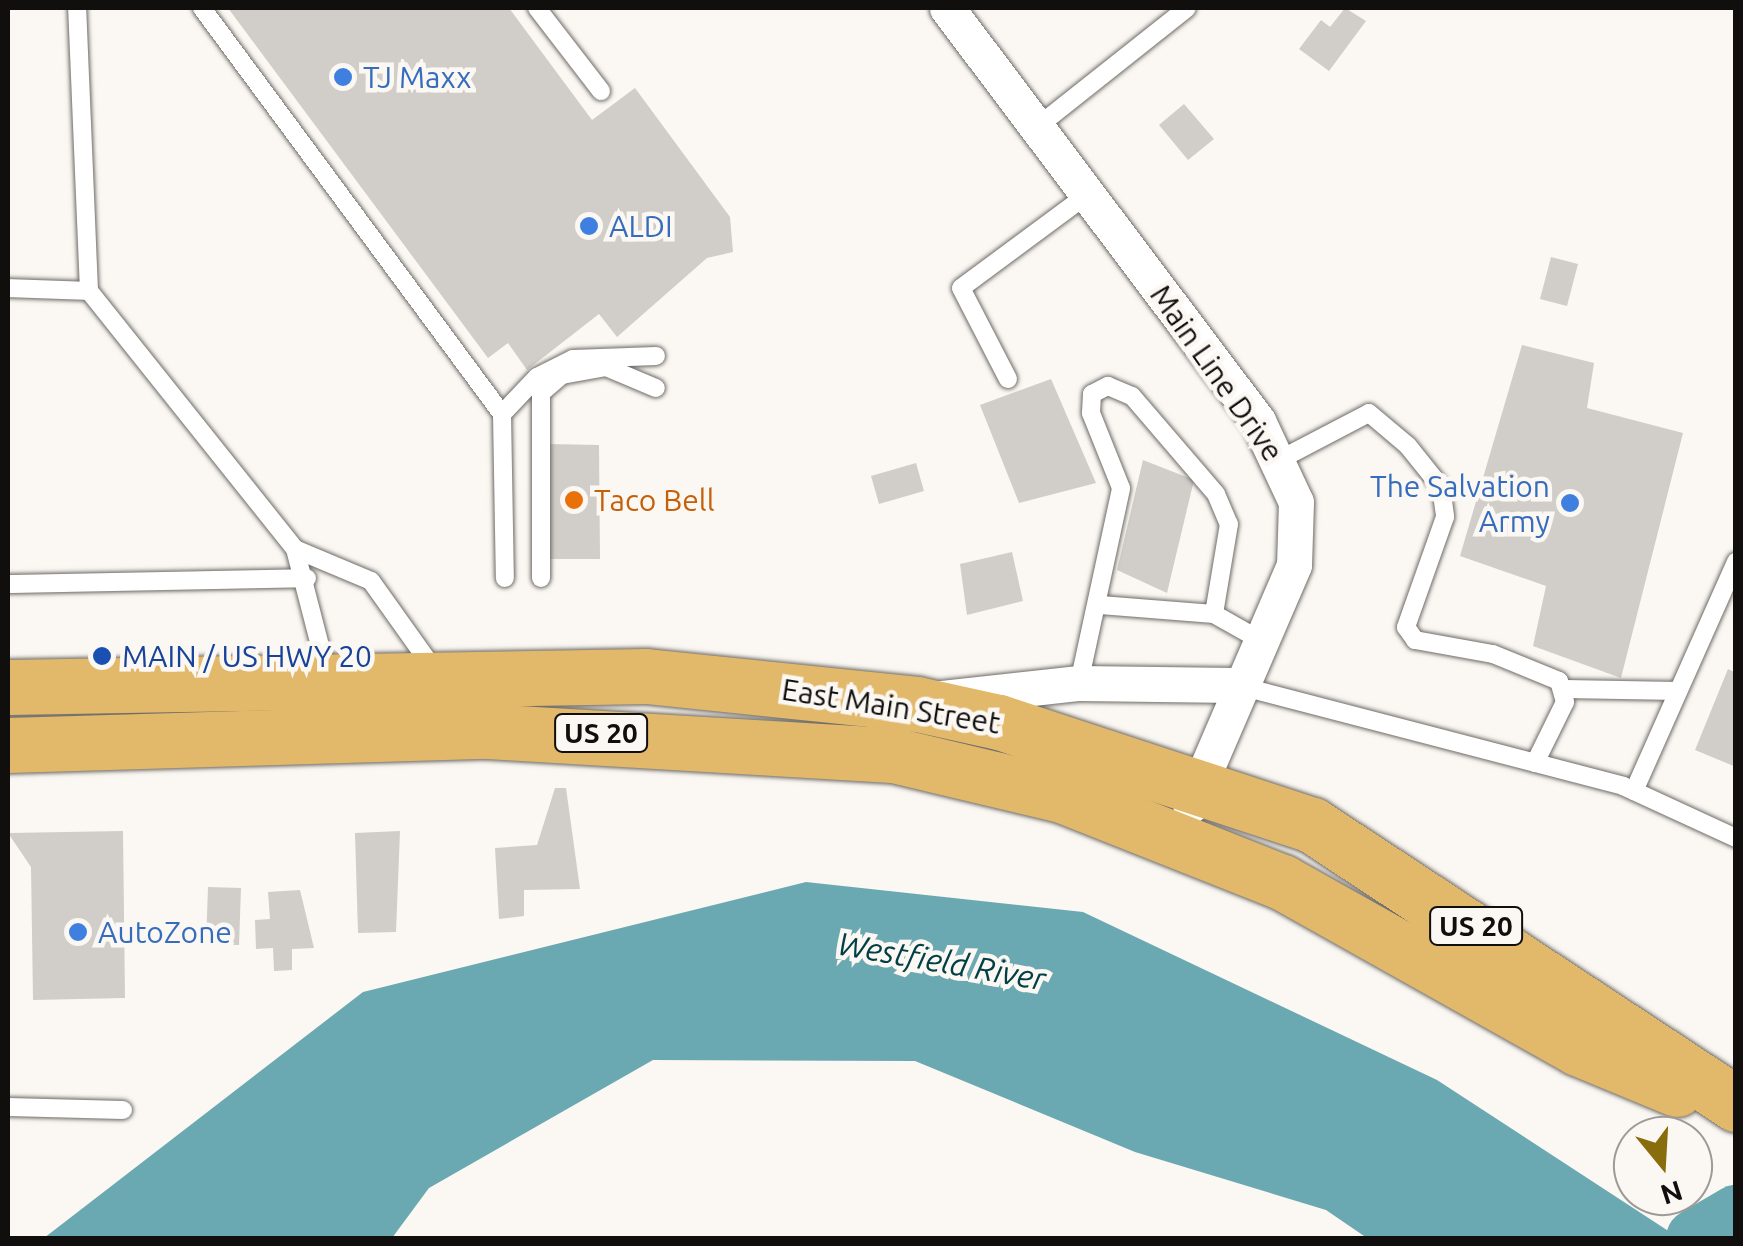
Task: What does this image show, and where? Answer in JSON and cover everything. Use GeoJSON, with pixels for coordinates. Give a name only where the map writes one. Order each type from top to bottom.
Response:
{"type":"FeatureCollection","features":[{"type":"Feature","properties":{"kind":"main road","name":"East Main Street"},"geometry":{"type":"LineString","coordinates":[[8,687],[438,674],[646,676],[917,704],[1196,786],[1312,825],[1736,1104]]}},
{"type":"Feature","properties":{"kind":"main road","name":"East Main Street"},"geometry":{"type":"LineString","coordinates":[[8,745],[486,731],[802,744],[894,754],[1062,794],[1282,882],[1578,1048],[1736,1113]]}},
{"type":"Feature","properties":{"kind":"street","name":"Main Line Drive"},"geometry":{"type":"LineString","coordinates":[[947,8],[1281,459],[1300,532],[1260,640],[1235,685],[1180,840]]}},
{"type":"Feature","properties":{"kind":"street"},"geometry":{"type":"LineString","coordinates":[[917,704],[966,690],[1079,683],[1235,685]]}},
{"type":"Feature","properties":{"kind":"lane"},"geometry":{"type":"LineString","coordinates":[[78,8],[88,291],[295,549],[307,578],[328,676]]}},
{"type":"Feature","properties":{"kind":"lane"},"geometry":{"type":"LineString","coordinates":[[202,8],[502,414],[505,578]]}},
{"type":"Feature","properties":{"kind":"lane"},"geometry":{"type":"LineString","coordinates":[[537,8],[601,91]]}},
{"type":"Feature","properties":{"kind":"lane"},"geometry":{"type":"LineString","coordinates":[[1038,127],[1187,8]]}},
{"type":"Feature","properties":{"kind":"lane"},"geometry":{"type":"LineString","coordinates":[[1008,379],[961,288],[1088,194]]}},
{"type":"Feature","properties":{"kind":"lane"},"geometry":{"type":"LineString","coordinates":[[8,288],[88,291]]}},
{"type":"Feature","properties":{"kind":"lane"},"geometry":{"type":"LineString","coordinates":[[502,414],[537,378],[573,359],[656,356]]}},
{"type":"Feature","properties":{"kind":"lane"},"geometry":{"type":"LineString","coordinates":[[540,578],[541,393],[562,376],[606,366],[656,388]]}},
{"type":"Feature","properties":{"kind":"lane"},"geometry":{"type":"LineString","coordinates":[[1079,683],[1100,605],[1121,488],[1091,413],[1092,394],[1108,386],[1132,396],[1216,494],[1229,524],[1214,614]]}},
{"type":"Feature","properties":{"kind":"lane"},"geometry":{"type":"LineString","coordinates":[[1281,459],[1345,421],[1369,413],[1383,420],[1441,488],[1445,517],[1406,627],[1415,640],[1532,666],[1565,690],[1678,691]]}},
{"type":"Feature","properties":{"kind":"lane"},"geometry":{"type":"LineString","coordinates":[[295,549],[371,581],[438,674]]}},
{"type":"Feature","properties":{"kind":"lane"},"geometry":{"type":"LineString","coordinates":[[1634,791],[1736,562]]}},
{"type":"Feature","properties":{"kind":"lane"},"geometry":{"type":"LineString","coordinates":[[8,584],[307,578]]}},
{"type":"Feature","properties":{"kind":"lane"},"geometry":{"type":"LineString","coordinates":[[1100,605],[1214,614],[1260,640]]}},
{"type":"Feature","properties":{"kind":"lane"},"geometry":{"type":"LineString","coordinates":[[1235,685],[1634,791],[1736,838]]}},
{"type":"Feature","properties":{"kind":"lane"},"geometry":{"type":"LineString","coordinates":[[1535,763],[1565,690]]}},
{"type":"Feature","properties":{"kind":"lane"},"geometry":{"type":"LineString","coordinates":[[8,1107],[124,1110]]}},
{"type":"Feature","properties":{"kind":"water","name":"Westfield River"},"geometry":{"type":"Polygon","coordinates":[[[806,882],[1083,912],[1437,1080],[1613,1195],[1613,1216],[1645,1216],[1673,1234],[1702,1238],[1367,1238],[1326,1210],[1135,1152],[915,1061],[653,1060],[429,1188],[392,1238],[44,1238],[363,992],[806,882]]]}},
{"type":"Feature","properties":{"kind":"building"},"geometry":{"type":"Polygon","coordinates":[[[228,8],[509,8],[592,120],[635,88],[730,217],[733,252],[707,258],[617,337],[599,314],[527,370],[508,343],[488,358],[228,8]]]}},
{"type":"Feature","properties":{"kind":"building"},"geometry":{"type":"Polygon","coordinates":[[[1345,8],[1366,21],[1329,71],[1299,49],[1321,20],[1330,27],[1345,8]]]}},
{"type":"Feature","properties":{"kind":"building"},"geometry":{"type":"Polygon","coordinates":[[[1184,104],[1214,139],[1188,160],[1159,125],[1184,104]]]}},
{"type":"Feature","properties":{"kind":"building"},"geometry":{"type":"Polygon","coordinates":[[[1551,257],[1578,264],[1567,306],[1540,299],[1551,257]]]}},
{"type":"Feature","properties":{"kind":"building","name":"The Salvation Army"},"geometry":{"type":"Polygon","coordinates":[[[1522,345],[1594,363],[1587,408],[1683,433],[1621,678],[1533,646],[1546,586],[1460,556],[1522,345]]]}},
{"type":"Feature","properties":{"kind":"building"},"geometry":{"type":"Polygon","coordinates":[[[1051,379],[1096,483],[1019,503],[980,405],[1051,379]]]}},
{"type":"Feature","properties":{"kind":"building","name":"Taco Bell"},"geometry":{"type":"Polygon","coordinates":[[[547,444],[599,445],[600,559],[549,559],[547,444]]]}},
{"type":"Feature","properties":{"kind":"building"},"geometry":{"type":"Polygon","coordinates":[[[1143,460],[1194,480],[1167,593],[1117,570],[1143,460]]]}},
{"type":"Feature","properties":{"kind":"building"},"geometry":{"type":"Polygon","coordinates":[[[916,463],[924,491],[879,504],[871,476],[916,463]]]}},
{"type":"Feature","properties":{"kind":"building"},"geometry":{"type":"Polygon","coordinates":[[[1012,552],[1023,601],[967,615],[960,564],[1012,552]]]}},
{"type":"Feature","properties":{"kind":"building"},"geometry":{"type":"Polygon","coordinates":[[[1728,669],[1736,673],[1736,767],[1695,750],[1728,669]]]}},
{"type":"Feature","properties":{"kind":"building"},"geometry":{"type":"Polygon","coordinates":[[[555,788],[566,788],[580,889],[524,890],[524,916],[499,919],[495,848],[537,845],[555,788]]]}},
{"type":"Feature","properties":{"kind":"building","name":"AutoZone"},"geometry":{"type":"Polygon","coordinates":[[[123,831],[125,998],[33,1000],[31,867],[8,833],[123,831]]]}},
{"type":"Feature","properties":{"kind":"building"},"geometry":{"type":"Polygon","coordinates":[[[400,831],[396,932],[358,933],[355,833],[400,831]]]}},
{"type":"Feature","properties":{"kind":"building"},"geometry":{"type":"Polygon","coordinates":[[[208,887],[241,888],[239,945],[206,945],[208,887]]]}},
{"type":"Feature","properties":{"kind":"building"},"geometry":{"type":"Polygon","coordinates":[[[300,890],[314,948],[292,949],[292,970],[274,971],[273,948],[256,949],[255,920],[270,919],[268,892],[300,890]]]}},
{"type":"Feature","properties":{"kind":"waterway"},"geometry":{"type":"LineString","coordinates":[[1695,1238],[1736,1214]]}},
{"type":"Feature","properties":{"kind":"place","name":"TJ Maxx"},"geometry":{"type":"Point","coordinates":[343,77]}},
{"type":"Feature","properties":{"kind":"place","name":"ALDI"},"geometry":{"type":"Point","coordinates":[589,226]}},
{"type":"Feature","properties":{"kind":"place","name":"Taco Bell"},"geometry":{"type":"Point","coordinates":[574,500]}},
{"type":"Feature","properties":{"kind":"place","name":"The Salvation Army"},"geometry":{"type":"Point","coordinates":[1570,503]}},
{"type":"Feature","properties":{"kind":"place","name":"MAIN / US HWY 20"},"geometry":{"type":"Point","coordinates":[102,656]}},
{"type":"Feature","properties":{"kind":"place","name":"AutoZone"},"geometry":{"type":"Point","coordinates":[78,932]}}]}
